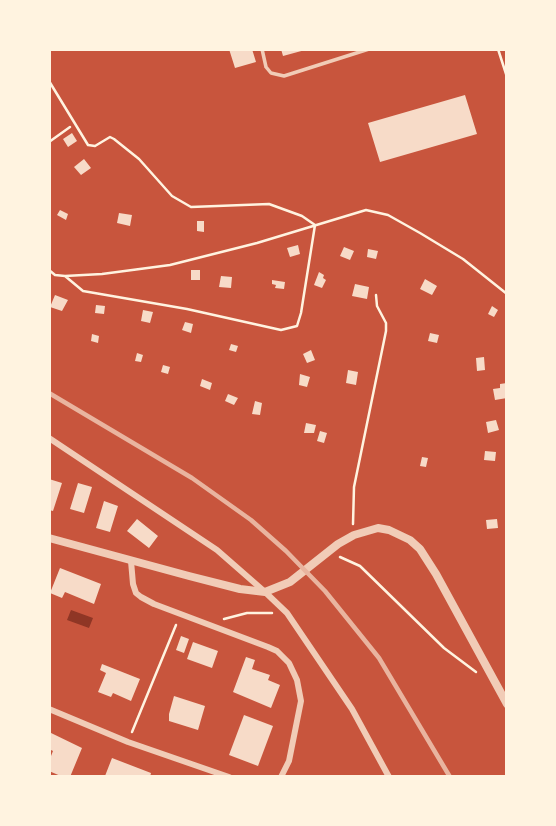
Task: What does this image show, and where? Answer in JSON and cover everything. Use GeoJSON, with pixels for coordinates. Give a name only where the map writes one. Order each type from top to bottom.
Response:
{"type":"FeatureCollection","features":[{"type":"Feature","properties":{"kind":"street"},"geometry":{"type":"LineString","coordinates":[[49,438],[217,551],[287,613],[352,709],[389,777]]}},
{"type":"Feature","properties":{"kind":"street"},"geometry":{"type":"LineString","coordinates":[[49,538],[240,589],[265,592],[290,582],[354,535],[379,528],[389,530],[410,540],[420,549],[436,573],[507,705]]}},
{"type":"Feature","properties":{"kind":"street"},"geometry":{"type":"LineString","coordinates":[[131,561],[136,593],[154,604],[277,651],[289,663],[297,680],[301,701],[289,761],[281,777]]}},
{"type":"Feature","properties":{"kind":"street"},"geometry":{"type":"LineString","coordinates":[[49,709],[128,742],[229,777]]}},
{"type":"Feature","properties":{"kind":"lane"},"geometry":{"type":"LineString","coordinates":[[262,49],[266,67],[271,73],[284,76],[369,49]]}},
{"type":"Feature","properties":{"kind":"path"},"geometry":{"type":"LineString","coordinates":[[498,49],[507,77]]}},
{"type":"Feature","properties":{"kind":"path"},"geometry":{"type":"LineString","coordinates":[[49,81],[89,145],[96,146],[110,137],[114,139],[139,159],[172,196],[191,207],[269,204],[302,216],[315,225]]}},
{"type":"Feature","properties":{"kind":"path"},"geometry":{"type":"LineString","coordinates":[[49,142],[70,127]]}},
{"type":"Feature","properties":{"kind":"path"},"geometry":{"type":"LineString","coordinates":[[49,270],[55,275],[65,276],[170,265],[257,243],[366,210],[388,215],[463,259],[507,294]]}},
{"type":"Feature","properties":{"kind":"path"},"geometry":{"type":"LineString","coordinates":[[65,276],[83,291],[187,309],[281,330],[297,326],[315,225]]}},
{"type":"Feature","properties":{"kind":"path"},"geometry":{"type":"LineString","coordinates":[[352,509],[354,487],[386,331],[386,323],[377,306],[376,295]]}},
{"type":"Feature","properties":{"kind":"path"},"geometry":{"type":"LineString","coordinates":[[323,556],[342,558],[360,566],[444,648],[494,682]]}},
{"type":"Feature","properties":{"kind":"path"},"geometry":{"type":"LineString","coordinates":[[212,625],[227,617],[247,613],[287,613]]}},
{"type":"Feature","properties":{"kind":"path"},"geometry":{"type":"LineString","coordinates":[[128,742],[181,614]]}},
{"type":"Feature","properties":{"kind":"shaded area"},"geometry":{"type":"Polygon","coordinates":[[[71,610],[93,618],[89,628],[67,620],[71,610]]]}},
{"type":"Feature","properties":{"kind":"building"},"geometry":{"type":"Polygon","coordinates":[[[229,49],[252,49],[256,62],[235,68],[229,49]]]}},
{"type":"Feature","properties":{"kind":"building"},"geometry":{"type":"Polygon","coordinates":[[[281,49],[305,49],[305,50],[283,56],[281,49]]]}},
{"type":"Feature","properties":{"kind":"building"},"geometry":{"type":"Polygon","coordinates":[[[465,95],[477,134],[380,162],[368,123],[465,95]]]}},
{"type":"Feature","properties":{"kind":"building"},"geometry":{"type":"Polygon","coordinates":[[[72,133],[77,141],[68,147],[63,139],[72,133]]]}},
{"type":"Feature","properties":{"kind":"building"},"geometry":{"type":"Polygon","coordinates":[[[84,159],[91,168],[81,175],[74,167],[84,159]]]}},
{"type":"Feature","properties":{"kind":"building"},"geometry":{"type":"Polygon","coordinates":[[[60,210],[68,214],[66,220],[57,215],[60,210]]]}},
{"type":"Feature","properties":{"kind":"building"},"geometry":{"type":"Polygon","coordinates":[[[119,213],[132,215],[130,226],[117,223],[119,213]]]}},
{"type":"Feature","properties":{"kind":"building"},"geometry":{"type":"Polygon","coordinates":[[[197,221],[204,221],[204,232],[197,231],[197,221]]]}},
{"type":"Feature","properties":{"kind":"building"},"geometry":{"type":"Polygon","coordinates":[[[298,245],[300,254],[290,257],[287,248],[298,245]]]}},
{"type":"Feature","properties":{"kind":"building"},"geometry":{"type":"Polygon","coordinates":[[[344,247],[354,251],[350,260],[340,256],[344,247]]]}},
{"type":"Feature","properties":{"kind":"building"},"geometry":{"type":"Polygon","coordinates":[[[368,249],[378,251],[376,259],[367,257],[368,249]]]}},
{"type":"Feature","properties":{"kind":"building"},"geometry":{"type":"Polygon","coordinates":[[[191,270],[200,270],[200,280],[191,280],[191,270]]]}},
{"type":"Feature","properties":{"kind":"building"},"geometry":{"type":"Polygon","coordinates":[[[319,272],[326,280],[322,288],[314,285],[319,272]]]}},
{"type":"Feature","properties":{"kind":"building"},"geometry":{"type":"Polygon","coordinates":[[[221,276],[232,277],[231,288],[219,287],[221,276]]]}},
{"type":"Feature","properties":{"kind":"building"},"geometry":{"type":"Polygon","coordinates":[[[425,279],[437,286],[432,295],[420,289],[425,279]]]}},
{"type":"Feature","properties":{"kind":"building"},"geometry":{"type":"Polygon","coordinates":[[[272,280],[285,282],[284,289],[275,288],[272,280]]]}},
{"type":"Feature","properties":{"kind":"building"},"geometry":{"type":"Polygon","coordinates":[[[355,284],[369,287],[367,299],[352,296],[355,284]]]}},
{"type":"Feature","properties":{"kind":"building"},"geometry":{"type":"Polygon","coordinates":[[[55,295],[68,300],[62,311],[50,307],[55,295]]]}},
{"type":"Feature","properties":{"kind":"building"},"geometry":{"type":"Polygon","coordinates":[[[96,305],[105,306],[104,314],[95,313],[96,305]]]}},
{"type":"Feature","properties":{"kind":"building"},"geometry":{"type":"Polygon","coordinates":[[[492,306],[498,310],[494,317],[488,314],[492,306]]]}},
{"type":"Feature","properties":{"kind":"building"},"geometry":{"type":"Polygon","coordinates":[[[143,310],[153,312],[150,323],[141,321],[143,310]]]}},
{"type":"Feature","properties":{"kind":"building"},"geometry":{"type":"Polygon","coordinates":[[[185,322],[193,324],[191,333],[182,330],[185,322]]]}},
{"type":"Feature","properties":{"kind":"building"},"geometry":{"type":"Polygon","coordinates":[[[430,333],[439,335],[437,343],[428,341],[430,333]]]}},
{"type":"Feature","properties":{"kind":"building"},"geometry":{"type":"Polygon","coordinates":[[[92,334],[99,336],[98,343],[91,341],[92,334]]]}},
{"type":"Feature","properties":{"kind":"building"},"geometry":{"type":"Polygon","coordinates":[[[231,344],[238,346],[236,352],[229,350],[231,344]]]}},
{"type":"Feature","properties":{"kind":"building"},"geometry":{"type":"Polygon","coordinates":[[[311,350],[315,360],[307,363],[303,354],[311,350]]]}},
{"type":"Feature","properties":{"kind":"building"},"geometry":{"type":"Polygon","coordinates":[[[137,353],[143,355],[141,362],[135,361],[137,353]]]}},
{"type":"Feature","properties":{"kind":"building"},"geometry":{"type":"Polygon","coordinates":[[[484,357],[485,370],[477,371],[476,358],[484,357]]]}},
{"type":"Feature","properties":{"kind":"building"},"geometry":{"type":"Polygon","coordinates":[[[163,365],[170,367],[168,374],[161,372],[163,365]]]}},
{"type":"Feature","properties":{"kind":"building"},"geometry":{"type":"Polygon","coordinates":[[[348,370],[358,372],[356,385],[346,383],[348,370]]]}},
{"type":"Feature","properties":{"kind":"building"},"geometry":{"type":"Polygon","coordinates":[[[300,374],[310,377],[307,387],[299,385],[300,374]]]}},
{"type":"Feature","properties":{"kind":"building"},"geometry":{"type":"Polygon","coordinates":[[[202,379],[212,383],[210,390],[200,386],[202,379]]]}},
{"type":"Feature","properties":{"kind":"building"},"geometry":{"type":"Polygon","coordinates":[[[507,383],[507,398],[495,400],[493,389],[507,383]]]}},
{"type":"Feature","properties":{"kind":"building"},"geometry":{"type":"Polygon","coordinates":[[[228,394],[238,398],[234,405],[225,401],[228,394]]]}},
{"type":"Feature","properties":{"kind":"building"},"geometry":{"type":"Polygon","coordinates":[[[255,401],[262,403],[260,415],[252,414],[255,401]]]}},
{"type":"Feature","properties":{"kind":"building"},"geometry":{"type":"Polygon","coordinates":[[[496,420],[499,430],[488,433],[486,422],[496,420]]]}},
{"type":"Feature","properties":{"kind":"building"},"geometry":{"type":"Polygon","coordinates":[[[306,423],[316,425],[314,433],[304,433],[306,423]]]}},
{"type":"Feature","properties":{"kind":"building"},"geometry":{"type":"Polygon","coordinates":[[[320,431],[327,433],[324,443],[317,441],[320,431]]]}},
{"type":"Feature","properties":{"kind":"building"},"geometry":{"type":"Polygon","coordinates":[[[485,451],[496,452],[495,461],[484,460],[485,451]]]}},
{"type":"Feature","properties":{"kind":"building"},"geometry":{"type":"Polygon","coordinates":[[[422,457],[428,458],[426,467],[420,466],[422,457]]]}},
{"type":"Feature","properties":{"kind":"building"},"geometry":{"type":"Polygon","coordinates":[[[49,479],[62,483],[53,511],[49,510],[49,479]]]}},
{"type":"Feature","properties":{"kind":"building"},"geometry":{"type":"Polygon","coordinates":[[[78,483],[92,487],[84,513],[70,509],[78,483]]]}},
{"type":"Feature","properties":{"kind":"building"},"geometry":{"type":"Polygon","coordinates":[[[104,501],[118,506],[110,532],[96,528],[104,501]]]}},
{"type":"Feature","properties":{"kind":"building"},"geometry":{"type":"Polygon","coordinates":[[[137,519],[158,536],[149,548],[127,531],[137,519]]]}},
{"type":"Feature","properties":{"kind":"building"},"geometry":{"type":"Polygon","coordinates":[[[497,519],[498,528],[487,529],[486,520],[497,519]]]}},
{"type":"Feature","properties":{"kind":"building"},"geometry":{"type":"Polygon","coordinates":[[[60,568],[101,584],[94,604],[65,592],[62,598],[50,593],[60,568]]]}},
{"type":"Feature","properties":{"kind":"building"},"geometry":{"type":"Polygon","coordinates":[[[181,636],[189,639],[184,653],[176,650],[181,636]]]}},
{"type":"Feature","properties":{"kind":"building"},"geometry":{"type":"Polygon","coordinates":[[[193,642],[218,651],[212,668],[187,659],[193,642]]]}},
{"type":"Feature","properties":{"kind":"building"},"geometry":{"type":"Polygon","coordinates":[[[246,657],[255,660],[252,669],[270,675],[268,680],[280,685],[271,708],[233,692],[246,657]]]}},
{"type":"Feature","properties":{"kind":"building"},"geometry":{"type":"Polygon","coordinates":[[[102,664],[140,679],[131,701],[113,693],[111,697],[98,692],[106,673],[100,670],[102,664]]]}},
{"type":"Feature","properties":{"kind":"building"},"geometry":{"type":"Polygon","coordinates":[[[174,696],[205,706],[198,730],[169,721],[174,696]]]}},
{"type":"Feature","properties":{"kind":"building"},"geometry":{"type":"Polygon","coordinates":[[[244,715],[273,726],[258,766],[229,755],[244,715]]]}},
{"type":"Feature","properties":{"kind":"building"},"geometry":{"type":"Polygon","coordinates":[[[49,732],[82,748],[70,777],[49,771],[53,751],[49,749],[49,732]]]}},
{"type":"Feature","properties":{"kind":"building"},"geometry":{"type":"Polygon","coordinates":[[[112,758],[151,773],[150,777],[105,776],[112,758]]]}},
{"type":"Feature","properties":{"kind":"railway"},"geometry":{"type":"LineString","coordinates":[[49,393],[192,478],[251,520],[286,551],[325,591],[379,658],[450,777]]}}]}
